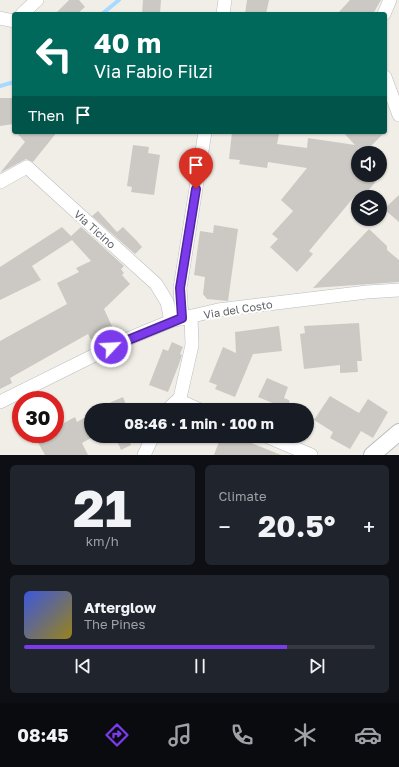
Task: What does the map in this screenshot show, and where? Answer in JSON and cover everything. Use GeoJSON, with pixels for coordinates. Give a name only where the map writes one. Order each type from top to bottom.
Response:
{"type":"FeatureCollection","features":[{"type":"Feature","properties":{"kind":"street"},"geometry":{"type":"LineString","coordinates":[[24,12],[37,0]]}},
{"type":"Feature","properties":{"kind":"street"},"geometry":{"type":"LineString","coordinates":[[223,12],[226,0]]}},
{"type":"Feature","properties":{"kind":"street"},"geometry":{"type":"LineString","coordinates":[[385,12],[390,0]]}},
{"type":"Feature","properties":{"kind":"street"},"geometry":{"type":"LineString","coordinates":[[0,18],[12,21]]}},
{"type":"Feature","properties":{"kind":"street"},"geometry":{"type":"LineString","coordinates":[[387,83],[399,115]]}},
{"type":"Feature","properties":{"kind":"street"},"geometry":{"type":"LineString","coordinates":[[175,403],[180,398],[192,344],[181,319],[180,288],[205,134]]}},
{"type":"Feature","properties":{"kind":"street","name":"Via Ticino"},"geometry":{"type":"LineString","coordinates":[[0,182],[27,167],[156,284],[167,302],[181,319]]}},
{"type":"Feature","properties":{"kind":"street","name":"Via del Costo"},"geometry":{"type":"LineString","coordinates":[[0,402],[123,341],[181,319],[218,310],[295,300],[399,290]]}},
{"type":"Feature","properties":{"kind":"street"},"geometry":{"type":"LineString","coordinates":[[180,398],[184,403]]}},
{"type":"Feature","properties":{"kind":"street"},"geometry":{"type":"LineString","coordinates":[[372,455],[399,432]]}},
{"type":"Feature","properties":{"kind":"street"},"geometry":{"type":"LineString","coordinates":[[144,455],[150,443]]}},
{"type":"Feature","properties":{"kind":"street"},"geometry":{"type":"LineString","coordinates":[[274,443],[282,450],[311,455]]}},
{"type":"Feature","properties":{"kind":"building"},"geometry":{"type":"Polygon","coordinates":[[[69,0],[79,0],[85,7],[79,12],[57,12],[69,0]]]}},
{"type":"Feature","properties":{"kind":"building"},"geometry":{"type":"Polygon","coordinates":[[[143,0],[161,0],[160,12],[142,12],[143,0]]]}},
{"type":"Feature","properties":{"kind":"building"},"geometry":{"type":"Polygon","coordinates":[[[247,0],[269,0],[266,12],[245,12],[247,0]]]}},
{"type":"Feature","properties":{"kind":"building"},"geometry":{"type":"Polygon","coordinates":[[[350,0],[381,0],[374,12],[339,12],[350,0]]]}},
{"type":"Feature","properties":{"kind":"building"},"geometry":{"type":"Polygon","coordinates":[[[0,98],[12,98],[12,124],[0,126],[0,98]]]}},
{"type":"Feature","properties":{"kind":"building"},"geometry":{"type":"Polygon","coordinates":[[[18,134],[55,134],[33,162],[26,159],[0,173],[25,142],[18,134]]]}},
{"type":"Feature","properties":{"kind":"building"},"geometry":{"type":"Polygon","coordinates":[[[232,134],[279,134],[277,144],[307,148],[308,138],[355,145],[345,134],[383,134],[371,146],[351,146],[351,182],[375,182],[369,190],[351,190],[351,201],[309,251],[313,254],[297,272],[270,247],[278,239],[272,234],[293,211],[281,200],[307,168],[268,162],[267,168],[239,164],[240,160],[229,159],[232,134]]]}},
{"type":"Feature","properties":{"kind":"building"},"geometry":{"type":"Polygon","coordinates":[[[133,145],[149,147],[148,153],[160,155],[154,195],[131,192],[132,187],[127,186],[133,145]]]}},
{"type":"Feature","properties":{"kind":"building"},"geometry":{"type":"Polygon","coordinates":[[[399,195],[399,222],[387,212],[387,206],[399,195]]]}},
{"type":"Feature","properties":{"kind":"building"},"geometry":{"type":"Polygon","coordinates":[[[98,211],[117,232],[123,227],[142,247],[135,254],[92,216],[98,211]]]}},
{"type":"Feature","properties":{"kind":"building"},"geometry":{"type":"Polygon","coordinates":[[[214,225],[238,229],[228,301],[207,299],[203,294],[205,277],[194,275],[200,231],[213,233],[214,225]]]}},
{"type":"Feature","properties":{"kind":"building"},"geometry":{"type":"Polygon","coordinates":[[[62,227],[71,236],[81,227],[124,266],[121,269],[124,273],[122,275],[130,284],[104,309],[116,335],[94,346],[88,334],[10,378],[12,383],[0,389],[0,341],[67,304],[57,283],[79,272],[76,268],[91,261],[72,240],[32,266],[41,280],[0,300],[0,267],[62,227]]]}},
{"type":"Feature","properties":{"kind":"building"},"geometry":{"type":"Polygon","coordinates":[[[369,229],[387,246],[387,250],[399,260],[399,282],[313,288],[369,229]]]}},
{"type":"Feature","properties":{"kind":"building"},"geometry":{"type":"Polygon","coordinates":[[[359,323],[362,361],[357,361],[358,372],[340,373],[340,365],[304,369],[300,334],[305,333],[304,326],[359,323]]]}},
{"type":"Feature","properties":{"kind":"building"},"geometry":{"type":"Polygon","coordinates":[[[279,326],[282,351],[253,354],[235,397],[215,389],[217,385],[209,382],[223,347],[236,353],[235,332],[279,326]]]}},
{"type":"Feature","properties":{"kind":"building"},"geometry":{"type":"Polygon","coordinates":[[[172,342],[183,347],[180,354],[182,355],[179,364],[168,392],[149,385],[163,349],[168,351],[172,342]]]}},
{"type":"Feature","properties":{"kind":"building"},"geometry":{"type":"Polygon","coordinates":[[[267,378],[288,387],[284,398],[289,400],[290,403],[272,403],[258,397],[267,378]]]}},
{"type":"Feature","properties":{"kind":"building"},"geometry":{"type":"Polygon","coordinates":[[[330,396],[359,413],[368,399],[388,412],[373,438],[361,431],[350,449],[330,438],[333,432],[314,420],[330,396]]]}},
{"type":"Feature","properties":{"kind":"building"},"geometry":{"type":"Polygon","coordinates":[[[123,397],[125,403],[109,403],[123,397]]]}},
{"type":"Feature","properties":{"kind":"building"},"geometry":{"type":"Polygon","coordinates":[[[75,417],[77,422],[84,418],[84,442],[82,443],[88,455],[45,455],[38,443],[64,443],[64,423],[75,417]]]}},
{"type":"Feature","properties":{"kind":"building"},"geometry":{"type":"Polygon","coordinates":[[[118,443],[130,443],[131,445],[121,450],[118,443]]]}},
{"type":"Feature","properties":{"kind":"building"},"geometry":{"type":"Polygon","coordinates":[[[218,443],[251,443],[281,455],[214,455],[218,443]]]}},
{"type":"Feature","properties":{"kind":"waterway"},"geometry":{"type":"LineString","coordinates":[[104,12],[119,0]]}},
{"type":"Feature","properties":{"kind":"waterway"},"geometry":{"type":"LineString","coordinates":[[0,86],[12,83]]}},
{"type":"Feature","properties":{"kind":"route"},"geometry":{"type":"LineString","coordinates":[[111,347],[171,321],[182,318],[180,288],[196,189]]}}]}
